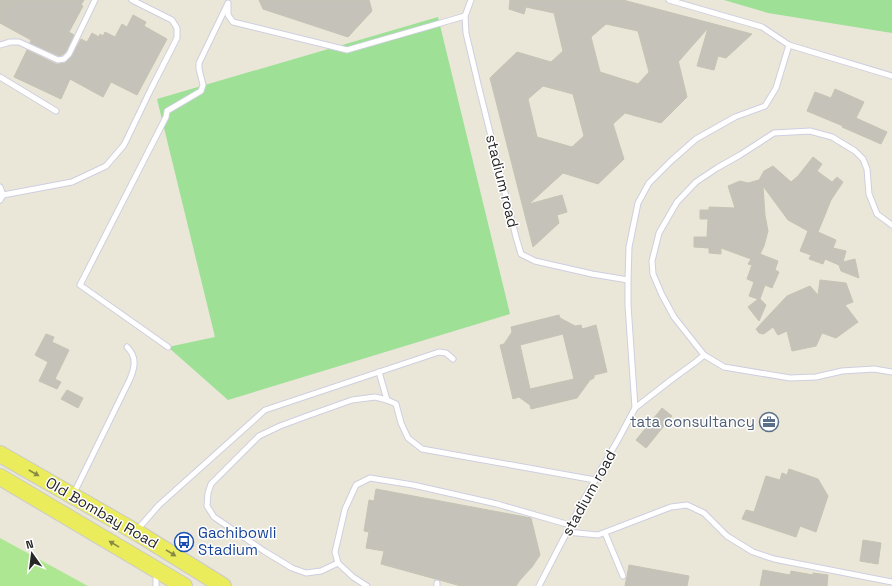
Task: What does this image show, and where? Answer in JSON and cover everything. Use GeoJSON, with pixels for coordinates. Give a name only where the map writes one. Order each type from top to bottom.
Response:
{"type":"FeatureCollection","features":[{"type":"Feature","properties":{"kind":"main road","name":"Old Bombay Road"},"geometry":{"type":"LineString","coordinates":[[0,454],[136,532],[200,580],[223,586]]}},
{"type":"Feature","properties":{"kind":"main road","name":"Old Bombay Road"},"geometry":{"type":"LineString","coordinates":[[0,477],[184,586]]}},
{"type":"Feature","properties":{"kind":"lane"},"geometry":{"type":"LineString","coordinates":[[0,45],[10,42],[19,42],[58,60],[64,59],[69,54],[95,0]]}},
{"type":"Feature","properties":{"kind":"lane"},"geometry":{"type":"LineString","coordinates":[[0,187],[1,198],[72,182],[106,166],[124,145],[178,38],[177,28],[172,20],[132,0]]}},
{"type":"Feature","properties":{"kind":"lane","name":"stadium road"},"geometry":{"type":"LineString","coordinates":[[471,0],[465,16],[466,33],[521,254],[535,261],[592,274],[628,280]]}},
{"type":"Feature","properties":{"kind":"lane"},"geometry":{"type":"LineString","coordinates":[[669,0],[762,27],[789,45],[892,76]]}},
{"type":"Feature","properties":{"kind":"lane"},"geometry":{"type":"LineString","coordinates":[[229,1],[228,15],[233,22],[347,50],[465,16]]}},
{"type":"Feature","properties":{"kind":"lane"},"geometry":{"type":"LineString","coordinates":[[168,347],[80,285],[166,117],[167,111],[201,92],[203,85],[199,63],[229,1]]}},
{"type":"Feature","properties":{"kind":"lane"},"geometry":{"type":"LineString","coordinates":[[635,408],[628,305],[628,280],[629,246],[638,203],[649,184],[671,161],[696,139],[735,117],[765,106],[776,88],[789,45]]}},
{"type":"Feature","properties":{"kind":"lane"},"geometry":{"type":"LineString","coordinates":[[0,77],[56,111]]}},
{"type":"Feature","properties":{"kind":"lane"},"geometry":{"type":"LineString","coordinates":[[892,225],[877,214],[869,194],[867,168],[863,159],[855,151],[832,137],[810,131],[774,133],[740,156],[717,168],[696,182],[676,202],[659,233],[652,261],[653,274],[674,317],[704,355],[724,367],[790,378],[816,377],[874,368],[892,372]]}},
{"type":"Feature","properties":{"kind":"lane"},"geometry":{"type":"LineString","coordinates":[[73,496],[135,368],[130,350],[127,347]]}},
{"type":"Feature","properties":{"kind":"lane"},"geometry":{"type":"LineString","coordinates":[[136,532],[159,505],[265,410],[439,352],[446,353],[453,359]]}},
{"type":"Feature","properties":{"kind":"lane"},"geometry":{"type":"LineString","coordinates":[[635,408],[704,355]]}},
{"type":"Feature","properties":{"kind":"lane"},"geometry":{"type":"LineString","coordinates":[[378,372],[387,400]]}},
{"type":"Feature","properties":{"kind":"lane"},"geometry":{"type":"LineString","coordinates":[[338,563],[321,571],[306,573],[292,568],[264,552],[214,517],[207,506],[208,493],[211,484],[259,436],[300,418],[352,400],[375,397],[396,404],[401,423],[408,438],[422,449],[595,480]]}},
{"type":"Feature","properties":{"kind":"lane","name":"stadium road"},"geometry":{"type":"LineString","coordinates":[[539,586],[570,525],[635,408]]}},
{"type":"Feature","properties":{"kind":"lane"},"geometry":{"type":"LineString","coordinates":[[367,586],[353,577],[338,563],[335,552],[345,509],[356,485],[370,478],[428,488],[497,504],[570,525]]}},
{"type":"Feature","properties":{"kind":"lane"},"geometry":{"type":"LineString","coordinates":[[567,532],[598,535],[671,507],[687,505],[704,513],[727,536],[753,552],[774,560],[892,582]]}},
{"type":"Feature","properties":{"kind":"lane"},"geometry":{"type":"LineString","coordinates":[[605,533],[623,576]]}},
{"type":"Feature","properties":{"kind":"lane"},"geometry":{"type":"LineString","coordinates":[[156,569],[156,586]]}},
{"type":"Feature","properties":{"kind":"green space"},"geometry":{"type":"Polygon","coordinates":[[[724,0],[892,0],[892,33],[768,13],[724,0]]]}},
{"type":"Feature","properties":{"kind":"green space"},"geometry":{"type":"Polygon","coordinates":[[[438,17],[510,314],[228,400],[168,347],[215,337],[157,99],[438,17]]]}},
{"type":"Feature","properties":{"kind":"green space"},"geometry":{"type":"Polygon","coordinates":[[[0,538],[88,586],[0,586],[0,538]]]}},
{"type":"Feature","properties":{"kind":"building"},"geometry":{"type":"Polygon","coordinates":[[[0,0],[84,0],[81,5],[83,6],[69,32],[74,35],[66,52],[59,56],[30,43],[31,40],[0,23],[0,0]]]}},
{"type":"Feature","properties":{"kind":"building"},"geometry":{"type":"Polygon","coordinates":[[[259,0],[369,0],[372,11],[348,37],[263,9],[259,0]]]}},
{"type":"Feature","properties":{"kind":"building"},"geometry":{"type":"Polygon","coordinates":[[[510,0],[623,0],[752,34],[726,58],[718,56],[714,70],[697,66],[708,28],[679,61],[678,60],[687,97],[661,123],[625,113],[613,124],[624,159],[598,184],[563,173],[529,204],[562,195],[567,212],[557,215],[559,223],[533,247],[490,78],[517,52],[551,62],[563,51],[554,13],[526,7],[524,14],[509,9],[510,0]],[[606,24],[591,37],[600,72],[638,84],[649,72],[638,31],[606,24]],[[543,86],[528,99],[537,137],[572,147],[584,136],[573,94],[543,86]]]}},
{"type":"Feature","properties":{"kind":"building"},"geometry":{"type":"Polygon","coordinates":[[[133,15],[146,22],[144,26],[167,39],[137,95],[111,82],[103,97],[70,79],[61,99],[14,77],[27,50],[56,64],[65,63],[72,56],[81,39],[87,42],[92,33],[99,37],[100,34],[103,36],[105,32],[115,37],[122,24],[127,27],[133,15]]]}},
{"type":"Feature","properties":{"kind":"building"},"geometry":{"type":"Polygon","coordinates":[[[835,89],[864,102],[856,118],[887,132],[881,144],[807,111],[815,92],[831,98],[835,89]]]}},
{"type":"Feature","properties":{"kind":"building"},"geometry":{"type":"Polygon","coordinates":[[[813,157],[822,164],[817,171],[832,182],[837,177],[843,182],[831,200],[818,232],[836,240],[833,248],[846,251],[843,262],[855,259],[859,278],[841,271],[839,265],[825,259],[823,264],[809,259],[811,255],[800,251],[808,231],[788,220],[763,186],[765,215],[768,231],[760,254],[778,261],[775,270],[779,272],[772,288],[765,285],[760,299],[766,305],[759,321],[748,307],[758,299],[749,296],[754,282],[747,279],[752,265],[748,264],[751,259],[721,248],[721,254],[709,253],[709,248],[694,247],[694,237],[707,237],[708,219],[700,219],[700,210],[709,210],[709,207],[735,208],[728,186],[740,181],[748,183],[759,180],[764,171],[773,166],[791,182],[798,176],[813,157]]]}},
{"type":"Feature","properties":{"kind":"building"},"geometry":{"type":"Polygon","coordinates":[[[820,280],[846,283],[853,302],[845,305],[858,322],[836,338],[822,333],[816,346],[792,351],[787,331],[778,335],[773,327],[763,334],[759,333],[756,329],[787,296],[810,286],[818,295],[820,280]]]}},
{"type":"Feature","properties":{"kind":"building"},"geometry":{"type":"Polygon","coordinates":[[[559,315],[560,318],[575,326],[581,325],[582,329],[596,325],[607,372],[594,375],[594,378],[590,380],[577,398],[531,409],[530,405],[519,397],[513,399],[500,345],[504,344],[512,332],[511,327],[559,315]],[[563,334],[520,345],[530,389],[574,379],[563,334]]]}},
{"type":"Feature","properties":{"kind":"building"},"geometry":{"type":"Polygon","coordinates":[[[46,334],[54,337],[52,342],[69,350],[55,379],[61,382],[57,389],[39,381],[48,362],[35,355],[46,334]]]}},
{"type":"Feature","properties":{"kind":"building"},"geometry":{"type":"Polygon","coordinates":[[[67,390],[83,398],[78,408],[61,399],[67,390]]]}},
{"type":"Feature","properties":{"kind":"building"},"geometry":{"type":"Polygon","coordinates":[[[662,408],[672,416],[646,448],[636,440],[662,408]]]}},
{"type":"Feature","properties":{"kind":"building"},"geometry":{"type":"Polygon","coordinates":[[[789,469],[818,479],[828,496],[816,532],[800,526],[796,537],[742,519],[746,510],[754,512],[766,476],[780,480],[782,473],[787,475],[789,469]]]}},
{"type":"Feature","properties":{"kind":"building"},"geometry":{"type":"Polygon","coordinates":[[[376,489],[531,518],[540,555],[516,586],[461,586],[381,564],[384,551],[366,548],[369,532],[364,531],[369,500],[374,501],[376,489]]]}},
{"type":"Feature","properties":{"kind":"building"},"geometry":{"type":"Polygon","coordinates":[[[863,540],[881,543],[878,564],[860,561],[863,540]]]}},
{"type":"Feature","properties":{"kind":"building"},"geometry":{"type":"Polygon","coordinates":[[[629,565],[689,576],[687,586],[625,586],[629,565]]]}},
{"type":"Feature","properties":{"kind":"building"},"geometry":{"type":"Polygon","coordinates":[[[763,570],[790,575],[791,571],[813,575],[813,573],[828,575],[827,586],[760,586],[763,570]]]}},
{"type":"Feature","properties":{"kind":"place","name":"tata consultancy"},"geometry":{"type":"Point","coordinates":[769,422]}},
{"type":"Feature","properties":{"kind":"place","name":"Gachibowli Stadium"},"geometry":{"type":"Point","coordinates":[184,542]}}]}
